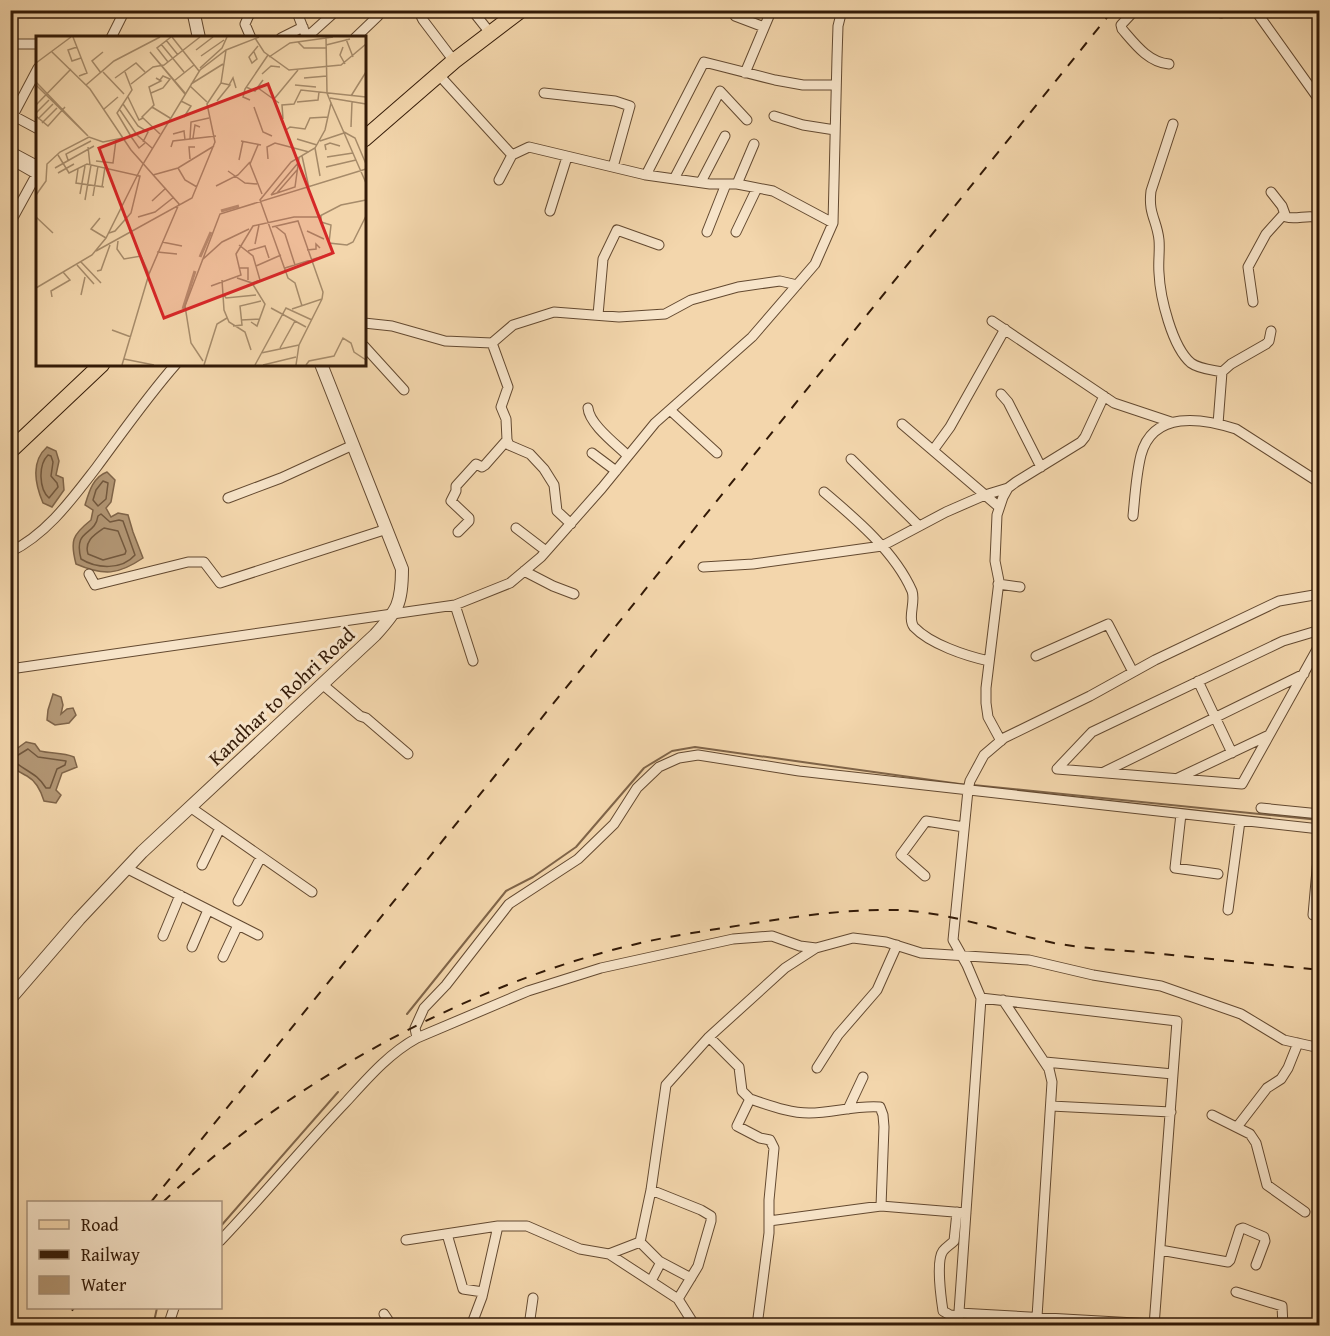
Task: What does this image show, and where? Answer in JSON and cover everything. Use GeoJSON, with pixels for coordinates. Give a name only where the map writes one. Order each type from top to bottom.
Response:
{"type":"FeatureCollection","features":[{"type":"Feature","properties":{"kind":"main road"},"geometry":{"type":"LineString","coordinates":[[366,136],[454,61],[521,10]]}},
{"type":"Feature","properties":{"kind":"main road"},"geometry":{"type":"LineString","coordinates":[[10,451],[100,366]]}},
{"type":"Feature","properties":{"kind":"street"},"geometry":{"type":"LineString","coordinates":[[112,36],[125,10]]}},
{"type":"Feature","properties":{"kind":"street"},"geometry":{"type":"LineString","coordinates":[[194,10],[199,36]]}},
{"type":"Feature","properties":{"kind":"street"},"geometry":{"type":"LineString","coordinates":[[296,10],[306,34],[337,10]]}},
{"type":"Feature","properties":{"kind":"street"},"geometry":{"type":"LineString","coordinates":[[357,36],[378,16],[374,10]]}},
{"type":"Feature","properties":{"kind":"street"},"geometry":{"type":"LineString","coordinates":[[418,10],[454,61]]}},
{"type":"Feature","properties":{"kind":"street"},"geometry":{"type":"LineString","coordinates":[[472,10],[490,34]]}},
{"type":"Feature","properties":{"kind":"street"},"geometry":{"type":"LineString","coordinates":[[10,669],[455,605],[510,583],[546,551],[571,524],[655,423],[752,337],[815,264],[833,223],[838,26],[842,10]]}},
{"type":"Feature","properties":{"kind":"street"},"geometry":{"type":"LineString","coordinates":[[1135,10],[1122,25],[1122,29],[1150,58],[1169,64]]}},
{"type":"Feature","properties":{"kind":"street"},"geometry":{"type":"LineString","coordinates":[[1216,10],[1221,13],[1227,10]]}},
{"type":"Feature","properties":{"kind":"street"},"geometry":{"type":"LineString","coordinates":[[1255,10],[1320,101]]}},
{"type":"Feature","properties":{"kind":"street"},"geometry":{"type":"LineString","coordinates":[[250,36],[245,24],[249,15],[255,11]]}},
{"type":"Feature","properties":{"kind":"street"},"geometry":{"type":"LineString","coordinates":[[735,16],[764,27]]}},
{"type":"Feature","properties":{"kind":"street"},"geometry":{"type":"LineString","coordinates":[[745,73],[769,16]]}},
{"type":"Feature","properties":{"kind":"street"},"geometry":{"type":"LineString","coordinates":[[10,44],[36,44]]}},
{"type":"Feature","properties":{"kind":"street"},"geometry":{"type":"LineString","coordinates":[[646,176],[704,62],[803,85],[836,85]]}},
{"type":"Feature","properties":{"kind":"street"},"geometry":{"type":"LineString","coordinates":[[36,72],[11,117],[36,128]]}},
{"type":"Feature","properties":{"kind":"street"},"geometry":{"type":"LineString","coordinates":[[439,75],[512,155]]}},
{"type":"Feature","properties":{"kind":"street"},"geometry":{"type":"LineString","coordinates":[[674,179],[720,91],[747,120]]}},
{"type":"Feature","properties":{"kind":"street"},"geometry":{"type":"LineString","coordinates":[[544,93],[615,101],[630,106],[613,167]]}},
{"type":"Feature","properties":{"kind":"street"},"geometry":{"type":"LineString","coordinates":[[774,116],[803,125],[835,130]]}},
{"type":"Feature","properties":{"kind":"street"},"geometry":{"type":"LineString","coordinates":[[1173,124],[1151,191],[1150,201],[1151,213],[1159,238],[1158,272],[1167,321],[1182,351],[1191,363],[1222,372]]}},
{"type":"Feature","properties":{"kind":"street"},"geometry":{"type":"LineString","coordinates":[[701,182],[725,136]]}},
{"type":"Feature","properties":{"kind":"street"},"geometry":{"type":"LineString","coordinates":[[737,183],[754,144]]}},
{"type":"Feature","properties":{"kind":"street"},"geometry":{"type":"LineString","coordinates":[[499,180],[512,155],[529,147],[646,176],[726,184],[737,183],[773,191],[833,223]]}},
{"type":"Feature","properties":{"kind":"street"},"geometry":{"type":"LineString","coordinates":[[10,151],[36,171]]}},
{"type":"Feature","properties":{"kind":"street"},"geometry":{"type":"LineString","coordinates":[[550,211],[567,157]]}},
{"type":"Feature","properties":{"kind":"street"},"geometry":{"type":"LineString","coordinates":[[10,159],[36,172]]}},
{"type":"Feature","properties":{"kind":"street"},"geometry":{"type":"LineString","coordinates":[[10,223],[36,174]]}},
{"type":"Feature","properties":{"kind":"street"},"geometry":{"type":"LineString","coordinates":[[707,232],[726,184]]}},
{"type":"Feature","properties":{"kind":"street"},"geometry":{"type":"LineString","coordinates":[[736,232],[757,188]]}},
{"type":"Feature","properties":{"kind":"street"},"geometry":{"type":"LineString","coordinates":[[1271,192],[1282,206],[1286,217],[1294,219],[1311,215],[1320,218]]}},
{"type":"Feature","properties":{"kind":"street"},"geometry":{"type":"LineString","coordinates":[[1253,302],[1248,267],[1266,234],[1284,214]]}},
{"type":"Feature","properties":{"kind":"street"},"geometry":{"type":"LineString","coordinates":[[598,315],[603,260],[617,230],[659,245]]}},
{"type":"Feature","properties":{"kind":"street"},"geometry":{"type":"LineString","coordinates":[[366,323],[392,326],[445,341],[492,343],[513,325],[554,312],[619,317],[666,314],[691,300],[738,287],[780,281],[797,285]]}},
{"type":"Feature","properties":{"kind":"street"},"geometry":{"type":"LineString","coordinates":[[992,321],[1114,403],[1171,422],[1190,421],[1218,424],[1236,429],[1320,483]]}},
{"type":"Feature","properties":{"kind":"street"},"geometry":{"type":"LineString","coordinates":[[934,449],[950,427],[1005,329]]}},
{"type":"Feature","properties":{"kind":"street"},"geometry":{"type":"LineString","coordinates":[[1218,424],[1222,372],[1231,364],[1266,344],[1271,331]]}},
{"type":"Feature","properties":{"kind":"street"},"geometry":{"type":"LineString","coordinates":[[492,343],[508,387],[501,407],[506,419],[507,440],[513,448],[530,454],[544,468],[554,485],[558,512],[571,524]]}},
{"type":"Feature","properties":{"kind":"street"},"geometry":{"type":"LineString","coordinates":[[366,348],[404,390]]}},
{"type":"Feature","properties":{"kind":"street"},"geometry":{"type":"LineString","coordinates":[[10,552],[21,547],[47,526],[70,502],[174,366]]}},
{"type":"Feature","properties":{"kind":"street"},"geometry":{"type":"LineString","coordinates":[[322,366],[402,569],[402,593],[394,615]]}},
{"type":"Feature","properties":{"kind":"street"},"geometry":{"type":"LineString","coordinates":[[1001,394],[1008,402],[1041,467]]}},
{"type":"Feature","properties":{"kind":"street"},"geometry":{"type":"LineString","coordinates":[[703,567],[753,564],[882,546],[985,495],[1008,488],[1081,442],[1104,396]]}},
{"type":"Feature","properties":{"kind":"street"},"geometry":{"type":"LineString","coordinates":[[588,408],[588,414],[599,428],[628,456]]}},
{"type":"Feature","properties":{"kind":"street"},"geometry":{"type":"LineString","coordinates":[[670,410],[717,453]]}},
{"type":"Feature","properties":{"kind":"street"},"geometry":{"type":"LineString","coordinates":[[1133,516],[1142,454],[1156,429],[1171,422]]}},
{"type":"Feature","properties":{"kind":"street"},"geometry":{"type":"LineString","coordinates":[[902,424],[934,449],[999,507]]}},
{"type":"Feature","properties":{"kind":"street"},"geometry":{"type":"LineString","coordinates":[[458,532],[470,521],[451,501],[456,486],[476,464],[485,465],[507,440]]}},
{"type":"Feature","properties":{"kind":"street"},"geometry":{"type":"LineString","coordinates":[[228,498],[281,478],[353,445]]}},
{"type":"Feature","properties":{"kind":"street"},"geometry":{"type":"LineString","coordinates":[[592,453],[616,471]]}},
{"type":"Feature","properties":{"kind":"street"},"geometry":{"type":"LineString","coordinates":[[851,459],[919,526]]}},
{"type":"Feature","properties":{"kind":"street"},"geometry":{"type":"LineString","coordinates":[[1001,741],[991,726],[986,703],[988,662],[998,584],[995,561],[999,507],[1008,488]]}},
{"type":"Feature","properties":{"kind":"street"},"geometry":{"type":"LineString","coordinates":[[824,492],[882,546],[908,583],[913,595],[911,622],[914,626],[938,644],[965,656],[988,662]]}},
{"type":"Feature","properties":{"kind":"street"},"geometry":{"type":"LineString","coordinates":[[516,528],[546,551]]}},
{"type":"Feature","properties":{"kind":"street"},"geometry":{"type":"LineString","coordinates":[[89,574],[95,585],[188,562],[204,562],[220,583],[387,529]]}},
{"type":"Feature","properties":{"kind":"street"},"geometry":{"type":"LineString","coordinates":[[524,571],[574,594]]}},
{"type":"Feature","properties":{"kind":"street"},"geometry":{"type":"LineString","coordinates":[[998,584],[1020,587]]}},
{"type":"Feature","properties":{"kind":"street"},"geometry":{"type":"LineString","coordinates":[[959,1318],[961,1212],[981,998],[953,940],[969,786],[984,755],[1001,741],[1133,672],[1279,601],[1320,594]]}},
{"type":"Feature","properties":{"kind":"street"},"geometry":{"type":"LineString","coordinates":[[455,605],[473,661]]}},
{"type":"Feature","properties":{"kind":"street","name":"Kandhar to Rohri Road"},"geometry":{"type":"LineString","coordinates":[[12,994],[126,868],[394,615]]}},
{"type":"Feature","properties":{"kind":"street"},"geometry":{"type":"LineString","coordinates":[[1036,656],[1108,624],[1133,672]]}},
{"type":"Feature","properties":{"kind":"street"},"geometry":{"type":"LineString","coordinates":[[1320,630],[1283,641],[1092,732],[1057,769],[1242,784],[1320,644]]}},
{"type":"Feature","properties":{"kind":"street"},"geometry":{"type":"LineString","coordinates":[[1102,773],[1304,674]]}},
{"type":"Feature","properties":{"kind":"street"},"geometry":{"type":"LineString","coordinates":[[1198,681],[1232,753]]}},
{"type":"Feature","properties":{"kind":"street"},"geometry":{"type":"LineString","coordinates":[[322,684],[408,754]]}},
{"type":"Feature","properties":{"kind":"street"},"geometry":{"type":"LineString","coordinates":[[1176,778],[1269,735]]}},
{"type":"Feature","properties":{"kind":"street"},"geometry":{"type":"LineString","coordinates":[[417,1038],[415,1028],[424,1008],[446,985],[508,904],[578,860],[614,824],[637,788],[659,767],[679,758],[698,755],[799,771],[969,786],[1181,814],[1320,829]]}},
{"type":"Feature","properties":{"kind":"street"},"geometry":{"type":"LineString","coordinates":[[190,807],[312,892]]}},
{"type":"Feature","properties":{"kind":"street"},"geometry":{"type":"LineString","coordinates":[[1261,808],[1320,814]]}},
{"type":"Feature","properties":{"kind":"street"},"geometry":{"type":"LineString","coordinates":[[1181,814],[1174,868],[1218,874]]}},
{"type":"Feature","properties":{"kind":"street"},"geometry":{"type":"LineString","coordinates":[[925,876],[901,855],[927,821],[964,827]]}},
{"type":"Feature","properties":{"kind":"street"},"geometry":{"type":"LineString","coordinates":[[1228,910],[1240,821]]}},
{"type":"Feature","properties":{"kind":"street"},"geometry":{"type":"LineString","coordinates":[[202,865],[220,828]]}},
{"type":"Feature","properties":{"kind":"street"},"geometry":{"type":"LineString","coordinates":[[1313,915],[1320,836]]}},
{"type":"Feature","properties":{"kind":"street"},"geometry":{"type":"LineString","coordinates":[[238,901],[261,857]]}},
{"type":"Feature","properties":{"kind":"street"},"geometry":{"type":"LineString","coordinates":[[10,862],[10,878]]}},
{"type":"Feature","properties":{"kind":"street"},"geometry":{"type":"LineString","coordinates":[[126,868],[258,935]]}},
{"type":"Feature","properties":{"kind":"street"},"geometry":{"type":"LineString","coordinates":[[163,936],[180,895]]}},
{"type":"Feature","properties":{"kind":"street"},"geometry":{"type":"LineString","coordinates":[[192,947],[208,910]]}},
{"type":"Feature","properties":{"kind":"street"},"geometry":{"type":"LineString","coordinates":[[223,957],[238,925]]}},
{"type":"Feature","properties":{"kind":"street"},"geometry":{"type":"LineString","coordinates":[[222,1239],[383,1062],[400,1047],[417,1038],[536,987],[602,968],[733,939],[772,936],[800,946],[816,948]]}},
{"type":"Feature","properties":{"kind":"street"},"geometry":{"type":"LineString","coordinates":[[640,1242],[651,1190],[666,1085],[709,1037],[785,968],[816,948],[853,938],[897,945],[921,953],[1029,960],[1093,975],[1161,986],[1241,1014],[1284,1040],[1320,1048]]}},
{"type":"Feature","properties":{"kind":"street"},"geometry":{"type":"LineString","coordinates":[[818,1068],[838,1035],[877,990],[897,945]]}},
{"type":"Feature","properties":{"kind":"street"},"geometry":{"type":"LineString","coordinates":[[981,998],[1177,1021],[1154,1324]]}},
{"type":"Feature","properties":{"kind":"street"},"geometry":{"type":"LineString","coordinates":[[1003,1000],[1045,1062],[1052,1082],[1036,1317]]}},
{"type":"Feature","properties":{"kind":"street"},"geometry":{"type":"LineString","coordinates":[[709,1037],[739,1067],[742,1090],[750,1099],[792,1111],[809,1113],[880,1107],[883,1115],[881,1206]]}},
{"type":"Feature","properties":{"kind":"street"},"geometry":{"type":"LineString","coordinates":[[1237,1127],[1267,1088],[1281,1079],[1298,1043]]}},
{"type":"Feature","properties":{"kind":"street"},"geometry":{"type":"LineString","coordinates":[[1045,1062],[1173,1074]]}},
{"type":"Feature","properties":{"kind":"street"},"geometry":{"type":"LineString","coordinates":[[848,1109],[863,1077]]}},
{"type":"Feature","properties":{"kind":"street"},"geometry":{"type":"LineString","coordinates":[[750,1099],[737,1125],[773,1143],[769,1221],[757,1326]]}},
{"type":"Feature","properties":{"kind":"street"},"geometry":{"type":"LineString","coordinates":[[1051,1106],[1171,1112]]}},
{"type":"Feature","properties":{"kind":"street"},"geometry":{"type":"LineString","coordinates":[[1212,1115],[1250,1134],[1256,1143],[1267,1185],[1305,1212]]}},
{"type":"Feature","properties":{"kind":"street"},"geometry":{"type":"LineString","coordinates":[[651,1190],[711,1216],[698,1266],[678,1299]]}},
{"type":"Feature","properties":{"kind":"street"},"geometry":{"type":"LineString","coordinates":[[769,1221],[881,1206],[961,1212]]}},
{"type":"Feature","properties":{"kind":"street"},"geometry":{"type":"LineString","coordinates":[[961,1212],[954,1241],[940,1255],[940,1292],[943,1311],[950,1315],[959,1318],[1036,1317],[1188,1326]]}},
{"type":"Feature","properties":{"kind":"street"},"geometry":{"type":"LineString","coordinates":[[471,1326],[479,1307],[498,1226]]}},
{"type":"Feature","properties":{"kind":"street"},"geometry":{"type":"LineString","coordinates":[[406,1240],[498,1226],[527,1226],[580,1250],[609,1254],[678,1299],[695,1326]]}},
{"type":"Feature","properties":{"kind":"street"},"geometry":{"type":"LineString","coordinates":[[1160,1250],[1228,1262],[1239,1229],[1243,1228],[1263,1237],[1265,1241],[1256,1265]]}},
{"type":"Feature","properties":{"kind":"street"},"geometry":{"type":"LineString","coordinates":[[447,1234],[463,1288],[483,1292]]}},
{"type":"Feature","properties":{"kind":"street"},"geometry":{"type":"LineString","coordinates":[[609,1254],[640,1242]]}},
{"type":"Feature","properties":{"kind":"street"},"geometry":{"type":"LineString","coordinates":[[640,1242],[661,1262],[691,1278]]}},
{"type":"Feature","properties":{"kind":"street"},"geometry":{"type":"LineString","coordinates":[[651,1281],[661,1262]]}},
{"type":"Feature","properties":{"kind":"street"},"geometry":{"type":"LineString","coordinates":[[1236,1292],[1282,1306],[1283,1326]]}},
{"type":"Feature","properties":{"kind":"street"},"geometry":{"type":"LineString","coordinates":[[528,1326],[533,1298]]}},
{"type":"Feature","properties":{"kind":"street"},"geometry":{"type":"LineString","coordinates":[[168,1326],[174,1309]]}},
{"type":"Feature","properties":{"kind":"street"},"geometry":{"type":"LineString","coordinates":[[384,1314],[392,1326]]}},
{"type":"Feature","properties":{"kind":"water"},"geometry":{"type":"Polygon","coordinates":[[[47,447],[56,451],[59,461],[56,475],[63,478],[64,490],[52,507],[43,503],[36,481],[38,459],[47,447]]]}},
{"type":"Feature","properties":{"kind":"water"},"geometry":{"type":"Polygon","coordinates":[[[107,472],[115,480],[111,502],[106,508],[111,517],[118,513],[128,515],[143,558],[118,571],[103,572],[76,564],[73,544],[76,534],[91,520],[93,510],[85,505],[90,490],[98,477],[107,472]]]}},
{"type":"Feature","properties":{"kind":"water"},"geometry":{"type":"Polygon","coordinates":[[[53,694],[61,697],[63,705],[61,714],[73,708],[76,715],[69,723],[55,725],[47,720],[53,694]]]}},
{"type":"Feature","properties":{"kind":"water"},"geometry":{"type":"Polygon","coordinates":[[[26,742],[35,744],[40,751],[74,757],[77,767],[62,773],[56,790],[61,795],[56,803],[44,801],[33,781],[11,765],[11,753],[26,742]]]}},
{"type":"Feature","properties":{"kind":"waterway"},"geometry":{"type":"LineString","coordinates":[[407,1014],[506,891],[533,877],[576,847],[644,768],[672,751],[695,747],[967,785]]}},
{"type":"Feature","properties":{"kind":"waterway"},"geometry":{"type":"LineString","coordinates":[[973,785],[1320,820]]}},
{"type":"Feature","properties":{"kind":"waterway"},"geometry":{"type":"LineString","coordinates":[[222,1225],[338,1092]]}},
{"type":"Feature","properties":{"kind":"waterway"},"geometry":{"type":"LineString","coordinates":[[153,1326],[157,1309]]}},
{"type":"Feature","properties":{"kind":"railway"},"geometry":{"type":"LineString","coordinates":[[152,1201],[1113,10]]}},
{"type":"Feature","properties":{"kind":"railway"},"geometry":{"type":"LineString","coordinates":[[164,1201],[211,1159],[264,1118],[321,1079],[381,1044],[506,985],[569,963],[659,939],[819,914],[896,910],[956,918],[1034,939],[1066,945],[1320,970]]}},
{"type":"Feature","properties":{"kind":"railway"},"geometry":{"type":"LineString","coordinates":[[59,1326],[73,1309]]}}]}
